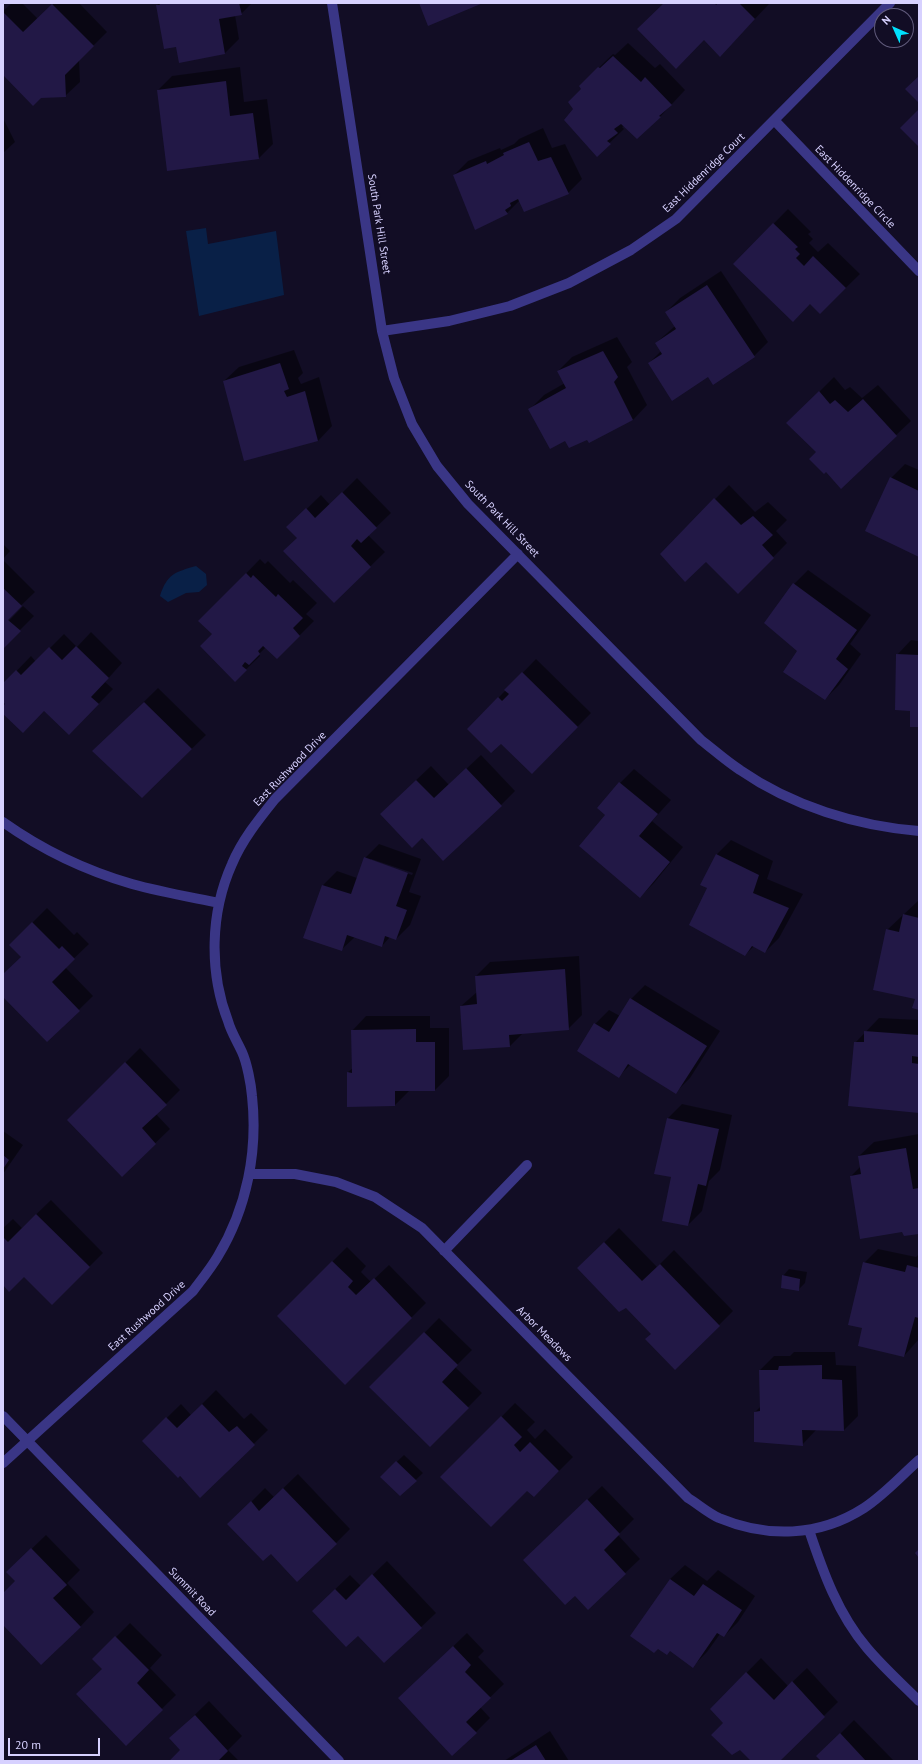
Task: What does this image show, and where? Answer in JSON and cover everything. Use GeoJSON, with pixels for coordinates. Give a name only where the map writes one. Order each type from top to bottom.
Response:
{"type":"FeatureCollection","features":[{"type":"Feature","properties":{"kind":"street","name":"South Park Hill Street"},"geometry":{"type":"LineString","coordinates":[[332,3],[382,331],[394,378],[412,424],[438,466],[468,504],[701,740],[740,770],[789,798],[835,815],[889,828],[919,831]]}},
{"type":"Feature","properties":{"kind":"street","name":"East Hiddenridge Court"},"geometry":{"type":"LineString","coordinates":[[382,331],[449,321],[510,306],[569,283],[631,250],[676,219],[775,121],[890,3]]}},
{"type":"Feature","properties":{"kind":"street","name":"East Hiddenridge Circle"},"geometry":{"type":"LineString","coordinates":[[775,121],[919,271]]}},
{"type":"Feature","properties":{"kind":"street","name":"East Rushwood Drive"},"geometry":{"type":"LineString","coordinates":[[3,1462],[193,1291],[218,1257],[237,1219],[250,1174],[254,1137],[252,1095],[243,1054],[228,1022],[218,988],[214,946],[219,903],[232,865],[252,828],[275,799],[518,554]]}},
{"type":"Feature","properties":{"kind":"street"},"geometry":{"type":"LineString","coordinates":[[3,822],[23,836],[80,865],[132,884],[219,903]]}},
{"type":"Feature","properties":{"kind":"street"},"geometry":{"type":"LineString","coordinates":[[444,1251],[527,1166]]}},
{"type":"Feature","properties":{"kind":"street","name":"Arbor Meadows"},"geometry":{"type":"LineString","coordinates":[[250,1174],[303,1176],[336,1182],[375,1197],[422,1228],[688,1498],[717,1517],[750,1529],[785,1532],[808,1530],[840,1521],[864,1508],[919,1460]]}},
{"type":"Feature","properties":{"kind":"street","name":"Summit Road"},"geometry":{"type":"LineString","coordinates":[[3,1416],[339,1761]]}},
{"type":"Feature","properties":{"kind":"street"},"geometry":{"type":"LineString","coordinates":[[808,1530],[828,1585],[852,1628],[867,1648],[919,1701]]}},
{"type":"Feature","properties":{"kind":"water"},"geometry":{"type":"Polygon","coordinates":[[[206,228],[208,244],[276,231],[284,295],[199,316],[186,231],[206,228]]]}},
{"type":"Feature","properties":{"kind":"water"},"geometry":{"type":"Polygon","coordinates":[[[196,566],[206,574],[207,585],[199,592],[186,593],[168,602],[160,596],[169,578],[177,572],[196,566]]]}},
{"type":"Feature","properties":{"kind":"building"},"geometry":{"type":"Polygon","coordinates":[[[159,3],[239,3],[242,15],[219,19],[225,54],[179,63],[176,47],[164,49],[156,5],[160,5],[159,3]]]}},
{"type":"Feature","properties":{"kind":"building"},"geometry":{"type":"Polygon","coordinates":[[[419,3],[483,3],[428,26],[419,3]]]}},
{"type":"Feature","properties":{"kind":"building"},"geometry":{"type":"Polygon","coordinates":[[[664,3],[715,3],[716,5],[718,3],[739,3],[755,19],[720,57],[704,40],[676,69],[637,29],[664,3]]]}},
{"type":"Feature","properties":{"kind":"building"},"geometry":{"type":"Polygon","coordinates":[[[52,4],[94,46],[65,75],[66,97],[41,98],[33,106],[3,75],[3,12],[23,32],[52,4]]]}},
{"type":"Feature","properties":{"kind":"building"},"geometry":{"type":"Polygon","coordinates":[[[613,56],[641,82],[645,77],[672,105],[637,139],[621,124],[614,129],[618,133],[607,141],[611,144],[597,157],[564,120],[573,109],[568,102],[581,89],[579,86],[598,67],[600,68],[613,56]]]}},
{"type":"Feature","properties":{"kind":"building"},"geometry":{"type":"Polygon","coordinates":[[[919,76],[919,103],[905,89],[919,76]]]}},
{"type":"Feature","properties":{"kind":"building"},"geometry":{"type":"Polygon","coordinates":[[[226,81],[230,116],[253,113],[259,159],[167,171],[157,90],[226,81]]]}},
{"type":"Feature","properties":{"kind":"building"},"geometry":{"type":"Polygon","coordinates":[[[919,109],[919,147],[900,128],[919,109]]]}},
{"type":"Feature","properties":{"kind":"building"},"geometry":{"type":"Polygon","coordinates":[[[529,142],[538,161],[551,157],[569,194],[524,212],[518,199],[510,203],[511,206],[505,210],[508,214],[475,230],[453,175],[486,161],[487,164],[504,155],[503,153],[529,142]]]}},
{"type":"Feature","properties":{"kind":"building"},"geometry":{"type":"Polygon","coordinates":[[[773,223],[798,247],[795,249],[800,254],[796,258],[804,266],[813,256],[846,288],[820,314],[810,304],[793,322],[733,264],[773,223]]]}},
{"type":"Feature","properties":{"kind":"building"},"geometry":{"type":"Polygon","coordinates":[[[707,285],[755,357],[713,385],[708,377],[672,401],[648,363],[662,354],[655,343],[676,329],[665,312],[707,285]]]}},
{"type":"Feature","properties":{"kind":"building"},"geometry":{"type":"Polygon","coordinates":[[[603,351],[618,377],[614,382],[633,420],[589,443],[587,440],[569,448],[565,441],[550,449],[528,409],[566,388],[557,371],[603,351]]]}},
{"type":"Feature","properties":{"kind":"building"},"geometry":{"type":"Polygon","coordinates":[[[280,363],[289,389],[284,391],[287,397],[305,391],[318,441],[244,461],[223,381],[280,363]]]}},
{"type":"Feature","properties":{"kind":"building"},"geometry":{"type":"Polygon","coordinates":[[[819,391],[830,404],[835,400],[848,412],[863,399],[897,436],[841,489],[826,472],[824,474],[809,459],[816,452],[786,423],[819,391]]]}},
{"type":"Feature","properties":{"kind":"building"},"geometry":{"type":"Polygon","coordinates":[[[890,477],[919,491],[919,557],[865,531],[890,477]]]}},
{"type":"Feature","properties":{"kind":"building"},"geometry":{"type":"Polygon","coordinates":[[[342,492],[377,528],[361,543],[357,539],[351,546],[371,567],[334,603],[283,551],[297,538],[286,527],[306,508],[315,518],[342,492]]]}},
{"type":"Feature","properties":{"kind":"building"},"geometry":{"type":"Polygon","coordinates":[[[714,498],[741,525],[753,516],[773,535],[762,545],[774,558],[738,594],[706,562],[685,582],[660,554],[714,498]]]}},
{"type":"Feature","properties":{"kind":"building"},"geometry":{"type":"Polygon","coordinates":[[[246,573],[251,578],[253,575],[276,597],[278,594],[303,618],[293,628],[300,636],[277,659],[263,646],[258,651],[260,654],[249,665],[245,662],[242,666],[247,670],[235,682],[200,646],[212,634],[198,621],[246,573]]]}},
{"type":"Feature","properties":{"kind":"building"},"geometry":{"type":"Polygon","coordinates":[[[793,583],[857,630],[836,659],[848,669],[825,700],[783,672],[797,651],[764,623],[793,583]]]}},
{"type":"Feature","properties":{"kind":"building"},"geometry":{"type":"Polygon","coordinates":[[[3,588],[22,606],[8,620],[21,631],[3,649],[3,588]]]}},
{"type":"Feature","properties":{"kind":"building"},"geometry":{"type":"Polygon","coordinates":[[[76,646],[109,678],[91,697],[99,704],[69,735],[44,711],[23,733],[3,714],[3,706],[5,704],[3,702],[3,683],[16,670],[21,675],[49,647],[62,660],[76,646]]]}},
{"type":"Feature","properties":{"kind":"building"},"geometry":{"type":"Polygon","coordinates":[[[896,654],[919,655],[919,727],[910,727],[910,711],[895,710],[896,654]]]}},
{"type":"Feature","properties":{"kind":"building"},"geometry":{"type":"Polygon","coordinates":[[[522,672],[578,727],[532,774],[501,744],[491,753],[467,729],[498,697],[502,701],[509,694],[504,690],[522,672]]]}},
{"type":"Feature","properties":{"kind":"building"},"geometry":{"type":"Polygon","coordinates":[[[144,702],[192,749],[142,798],[92,751],[144,702]]]}},
{"type":"Feature","properties":{"kind":"building"},"geometry":{"type":"Polygon","coordinates":[[[466,768],[502,806],[443,861],[422,838],[412,848],[380,814],[416,780],[434,798],[466,768]]]}},
{"type":"Feature","properties":{"kind":"building"},"geometry":{"type":"Polygon","coordinates":[[[619,782],[658,814],[639,836],[670,862],[640,898],[579,846],[605,815],[597,808],[619,782]]]}},
{"type":"Feature","properties":{"kind":"building"},"geometry":{"type":"Polygon","coordinates":[[[716,854],[759,875],[753,893],[789,908],[765,953],[752,946],[745,956],[689,925],[707,888],[700,885],[716,854]]]}},
{"type":"Feature","properties":{"kind":"building"},"geometry":{"type":"Polygon","coordinates":[[[364,857],[408,873],[396,906],[407,910],[396,940],[385,936],[382,947],[347,935],[342,951],[303,938],[322,885],[351,894],[364,857]]]}},
{"type":"Feature","properties":{"kind":"building"},"geometry":{"type":"Polygon","coordinates":[[[903,914],[919,918],[919,1010],[912,1008],[915,999],[873,990],[886,929],[899,932],[903,914]]]}},
{"type":"Feature","properties":{"kind":"building"},"geometry":{"type":"Polygon","coordinates":[[[32,922],[59,949],[62,946],[75,959],[52,982],[80,1011],[47,1042],[3,997],[3,974],[21,957],[9,945],[32,922]]]}},
{"type":"Feature","properties":{"kind":"building"},"geometry":{"type":"Polygon","coordinates":[[[565,969],[569,1030],[509,1035],[510,1047],[463,1050],[460,1006],[477,1004],[475,976],[565,969]]]}},
{"type":"Feature","properties":{"kind":"building"},"geometry":{"type":"Polygon","coordinates":[[[630,998],[707,1046],[676,1094],[628,1064],[619,1078],[577,1051],[594,1023],[609,1032],[630,998]]]}},
{"type":"Feature","properties":{"kind":"building"},"geometry":{"type":"Polygon","coordinates":[[[416,1029],[416,1042],[435,1042],[435,1091],[395,1091],[395,1106],[347,1107],[347,1072],[352,1073],[351,1030],[416,1029]]]}},
{"type":"Feature","properties":{"kind":"building"},"geometry":{"type":"Polygon","coordinates":[[[864,1031],[919,1035],[919,1057],[912,1056],[912,1063],[919,1064],[919,1113],[848,1106],[854,1042],[864,1042],[864,1031]]]}},
{"type":"Feature","properties":{"kind":"building"},"geometry":{"type":"Polygon","coordinates":[[[125,1062],[167,1105],[142,1128],[156,1144],[122,1177],[67,1120],[125,1062]]]}},
{"type":"Feature","properties":{"kind":"building"},"geometry":{"type":"Polygon","coordinates":[[[667,1118],[719,1129],[706,1186],[698,1184],[688,1226],[662,1221],[671,1177],[654,1174],[667,1118]]]}},
{"type":"Feature","properties":{"kind":"building"},"geometry":{"type":"Polygon","coordinates":[[[906,1148],[913,1189],[919,1188],[919,1234],[904,1236],[902,1232],[860,1239],[850,1176],[861,1174],[858,1156],[906,1148]]]}},
{"type":"Feature","properties":{"kind":"building"},"geometry":{"type":"Polygon","coordinates":[[[3,1155],[9,1160],[3,1169],[3,1155]]]}},
{"type":"Feature","properties":{"kind":"building"},"geometry":{"type":"Polygon","coordinates":[[[36,1214],[90,1267],[52,1305],[24,1277],[9,1292],[3,1285],[3,1237],[8,1242],[36,1214]]]}},
{"type":"Feature","properties":{"kind":"building"},"geometry":{"type":"Polygon","coordinates":[[[604,1242],[642,1281],[660,1264],[720,1326],[675,1370],[645,1339],[651,1334],[626,1308],[619,1312],[577,1268],[604,1242]]]}},
{"type":"Feature","properties":{"kind":"building"},"geometry":{"type":"Polygon","coordinates":[[[332,1261],[353,1281],[348,1287],[356,1295],[374,1278],[412,1318],[345,1385],[277,1316],[332,1261]]]}},
{"type":"Feature","properties":{"kind":"building"},"geometry":{"type":"Polygon","coordinates":[[[863,1262],[905,1272],[907,1265],[919,1268],[919,1318],[915,1317],[904,1357],[858,1346],[862,1328],[848,1325],[863,1262]]]}},
{"type":"Feature","properties":{"kind":"building"},"geometry":{"type":"Polygon","coordinates":[[[782,1275],[800,1279],[799,1291],[781,1288],[782,1275]]]}},
{"type":"Feature","properties":{"kind":"building"},"geometry":{"type":"Polygon","coordinates":[[[424,1332],[458,1365],[442,1382],[469,1408],[430,1447],[369,1387],[424,1332]]]}},
{"type":"Feature","properties":{"kind":"building"},"geometry":{"type":"Polygon","coordinates":[[[822,1365],[822,1379],[842,1380],[844,1431],[802,1430],[803,1446],[754,1442],[754,1412],[760,1411],[759,1370],[778,1370],[779,1366],[822,1365]]]}},
{"type":"Feature","properties":{"kind":"building"},"geometry":{"type":"Polygon","coordinates":[[[202,1404],[229,1432],[237,1426],[255,1445],[200,1498],[180,1476],[178,1478],[142,1441],[166,1417],[177,1428],[202,1404]]]}},
{"type":"Feature","properties":{"kind":"building"},"geometry":{"type":"Polygon","coordinates":[[[501,1416],[522,1437],[514,1445],[520,1452],[530,1442],[559,1471],[534,1497],[527,1491],[491,1527],[440,1477],[501,1416]]]}},
{"type":"Feature","properties":{"kind":"building"},"geometry":{"type":"Polygon","coordinates":[[[396,1461],[417,1481],[400,1496],[380,1477],[396,1461]]]}},
{"type":"Feature","properties":{"kind":"building"},"geometry":{"type":"Polygon","coordinates":[[[283,1488],[337,1544],[297,1582],[271,1554],[263,1561],[227,1524],[251,1501],[259,1511],[283,1488]]]}},
{"type":"Feature","properties":{"kind":"building"},"geometry":{"type":"Polygon","coordinates":[[[587,1499],[620,1534],[604,1550],[626,1574],[588,1610],[575,1596],[565,1605],[523,1560],[587,1499]]]}},
{"type":"Feature","properties":{"kind":"building"},"geometry":{"type":"Polygon","coordinates":[[[31,1548],[67,1585],[53,1598],[81,1627],[41,1665],[3,1625],[3,1593],[15,1581],[6,1572],[31,1548]]]}},
{"type":"Feature","properties":{"kind":"building"},"geometry":{"type":"Polygon","coordinates":[[[919,1549],[919,1558],[915,1553],[919,1549]]]}},
{"type":"Feature","properties":{"kind":"building"},"geometry":{"type":"Polygon","coordinates":[[[372,1574],[422,1628],[384,1663],[358,1636],[346,1647],[312,1611],[335,1589],[346,1600],[372,1574]]]}},
{"type":"Feature","properties":{"kind":"building"},"geometry":{"type":"Polygon","coordinates":[[[670,1579],[694,1596],[703,1584],[742,1610],[724,1637],[717,1633],[693,1668],[670,1651],[667,1655],[658,1649],[654,1653],[630,1636],[670,1579]]]}},
{"type":"Feature","properties":{"kind":"building"},"geometry":{"type":"Polygon","coordinates":[[[115,1636],[149,1670],[137,1683],[163,1710],[126,1746],[76,1694],[102,1669],[92,1659],[115,1636]]]}},
{"type":"Feature","properties":{"kind":"building"},"geometry":{"type":"Polygon","coordinates":[[[453,1646],[471,1665],[465,1672],[491,1698],[466,1722],[477,1733],[452,1756],[398,1698],[453,1646]]]}},
{"type":"Feature","properties":{"kind":"building"},"geometry":{"type":"Polygon","coordinates":[[[746,1672],[774,1700],[792,1681],[825,1717],[780,1761],[751,1761],[740,1750],[732,1755],[711,1735],[723,1723],[710,1709],[746,1672]]]}},
{"type":"Feature","properties":{"kind":"building"},"geometry":{"type":"Polygon","coordinates":[[[195,1715],[228,1751],[218,1761],[169,1761],[180,1750],[169,1738],[195,1715]]]}},
{"type":"Feature","properties":{"kind":"building"},"geometry":{"type":"Polygon","coordinates":[[[840,1733],[866,1761],[821,1761],[816,1756],[840,1733]]]}},
{"type":"Feature","properties":{"kind":"building"},"geometry":{"type":"Polygon","coordinates":[[[536,1745],[546,1761],[510,1761],[536,1745]]]}}]}
